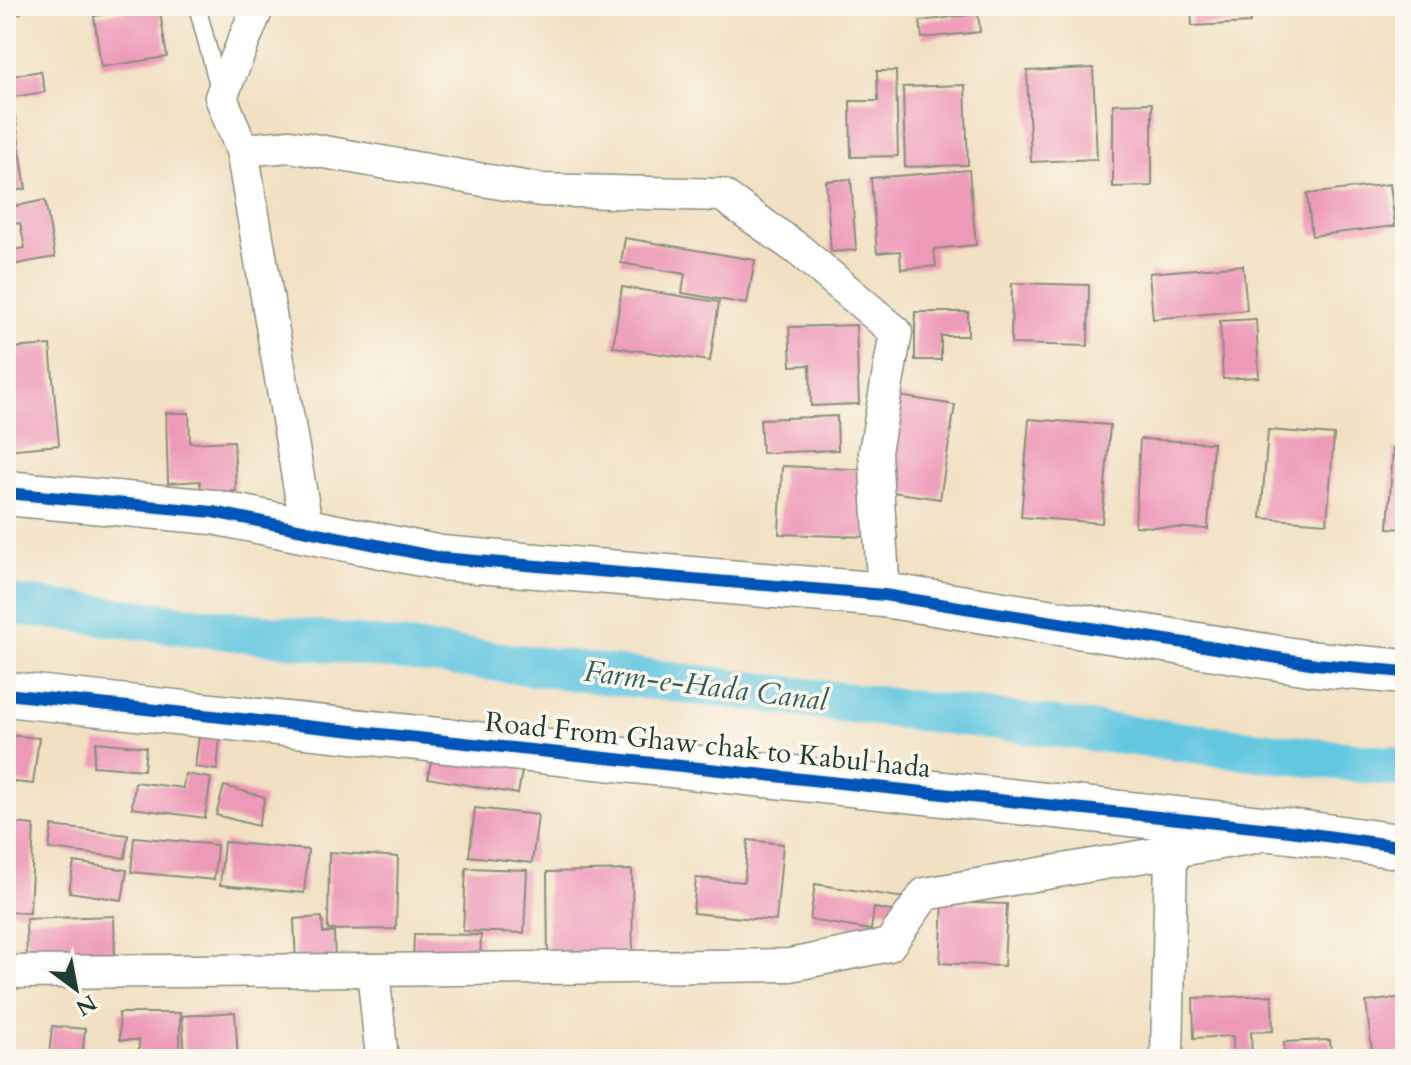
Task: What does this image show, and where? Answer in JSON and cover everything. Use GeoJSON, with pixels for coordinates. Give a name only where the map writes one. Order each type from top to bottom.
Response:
{"type":"FeatureCollection","features":[{"type":"Feature","properties":{"kind":"street"},"geometry":{"type":"LineString","coordinates":[[258,6],[221,97],[242,150],[307,530]]}},
{"type":"Feature","properties":{"kind":"street"},"geometry":{"type":"LineString","coordinates":[[242,150],[290,146],[541,190],[722,195],[799,250],[896,332],[875,452],[884,595]]}},
{"type":"Feature","properties":{"kind":"street"},"geometry":{"type":"LineString","coordinates":[[6,493],[213,512],[441,558],[884,595],[1316,664],[1405,672]]}},
{"type":"Feature","properties":{"kind":"street","name":"Road From Ghaw chak to Kabul hada"},"geometry":{"type":"LineString","coordinates":[[6,694],[1290,831],[1405,847]]}},
{"type":"Feature","properties":{"kind":"street"},"geometry":{"type":"LineString","coordinates":[[6,972],[790,965],[889,945],[925,894],[1290,831]]}},
{"type":"Feature","properties":{"kind":"street"},"geometry":{"type":"LineString","coordinates":[[1167,1059],[1171,852]]}},
{"type":"Feature","properties":{"kind":"street"},"geometry":{"type":"LineString","coordinates":[[373,970],[382,1059]]}},
{"type":"Feature","properties":{"kind":"lane"},"geometry":{"type":"LineString","coordinates":[[6,8],[16,6]]}},
{"type":"Feature","properties":{"kind":"lane"},"geometry":{"type":"LineString","coordinates":[[197,6],[221,97]]}},
{"type":"Feature","properties":{"kind":"building"},"geometry":{"type":"Polygon","coordinates":[[[159,6],[167,57],[101,67],[94,16],[159,6]]]}},
{"type":"Feature","properties":{"kind":"building"},"geometry":{"type":"Polygon","coordinates":[[[1191,6],[1249,6],[1250,23],[1192,26],[1191,6]]]}},
{"type":"Feature","properties":{"kind":"building"},"geometry":{"type":"Polygon","coordinates":[[[978,14],[980,32],[922,38],[920,21],[978,14]]]}},
{"type":"Feature","properties":{"kind":"building"},"geometry":{"type":"Polygon","coordinates":[[[1093,68],[1097,159],[1031,162],[1027,71],[1093,68]]]}},
{"type":"Feature","properties":{"kind":"building"},"geometry":{"type":"Polygon","coordinates":[[[41,71],[45,92],[12,97],[26,189],[6,192],[6,77],[41,71]]]}},
{"type":"Feature","properties":{"kind":"building"},"geometry":{"type":"Polygon","coordinates":[[[877,71],[896,71],[898,156],[851,157],[850,101],[878,101],[877,71]]]}},
{"type":"Feature","properties":{"kind":"building"},"geometry":{"type":"Polygon","coordinates":[[[965,85],[968,165],[905,167],[903,87],[965,85]]]}},
{"type":"Feature","properties":{"kind":"building"},"geometry":{"type":"Polygon","coordinates":[[[1152,103],[1152,186],[1113,187],[1113,104],[1152,103]]]}},
{"type":"Feature","properties":{"kind":"building"},"geometry":{"type":"Polygon","coordinates":[[[969,170],[976,245],[934,249],[936,266],[901,269],[900,251],[877,253],[871,178],[969,170]]]}},
{"type":"Feature","properties":{"kind":"building"},"geometry":{"type":"Polygon","coordinates":[[[851,179],[856,250],[831,252],[826,181],[851,179]]]}},
{"type":"Feature","properties":{"kind":"building"},"geometry":{"type":"Polygon","coordinates":[[[1390,184],[1395,226],[1312,236],[1307,194],[1390,184]]]}},
{"type":"Feature","properties":{"kind":"building"},"geometry":{"type":"Polygon","coordinates":[[[45,200],[55,257],[6,266],[6,251],[25,248],[20,223],[6,225],[6,208],[45,200]]]}},
{"type":"Feature","properties":{"kind":"building"},"geometry":{"type":"Polygon","coordinates":[[[625,238],[755,260],[747,304],[682,293],[685,274],[621,263],[625,238]]]}},
{"type":"Feature","properties":{"kind":"building"},"geometry":{"type":"Polygon","coordinates":[[[1243,265],[1247,310],[1153,319],[1149,273],[1243,265]]]}},
{"type":"Feature","properties":{"kind":"building"},"geometry":{"type":"Polygon","coordinates":[[[1012,283],[1089,285],[1088,346],[1011,344],[1012,283]]]}},
{"type":"Feature","properties":{"kind":"building"},"geometry":{"type":"Polygon","coordinates":[[[622,287],[719,302],[710,361],[613,347],[622,287]]]}},
{"type":"Feature","properties":{"kind":"building"},"geometry":{"type":"Polygon","coordinates":[[[915,312],[968,312],[968,336],[941,336],[941,360],[915,360],[915,312]]]}},
{"type":"Feature","properties":{"kind":"building"},"geometry":{"type":"Polygon","coordinates":[[[1256,319],[1259,377],[1223,379],[1220,321],[1256,319]]]}},
{"type":"Feature","properties":{"kind":"building"},"geometry":{"type":"Polygon","coordinates":[[[856,325],[859,404],[811,406],[810,365],[791,366],[789,327],[856,325]]]}},
{"type":"Feature","properties":{"kind":"building"},"geometry":{"type":"Polygon","coordinates":[[[6,336],[14,378],[6,379],[6,336]]]}},
{"type":"Feature","properties":{"kind":"building"},"geometry":{"type":"Polygon","coordinates":[[[50,345],[59,445],[6,450],[6,384],[14,384],[15,387],[12,348],[50,345]]]}},
{"type":"Feature","properties":{"kind":"building"},"geometry":{"type":"Polygon","coordinates":[[[893,395],[955,405],[940,499],[878,490],[893,395]]]}},
{"type":"Feature","properties":{"kind":"building"},"geometry":{"type":"Polygon","coordinates":[[[166,413],[189,413],[190,443],[234,441],[236,491],[201,492],[200,481],[168,483],[166,413]]]}},
{"type":"Feature","properties":{"kind":"building"},"geometry":{"type":"Polygon","coordinates":[[[837,416],[838,450],[762,453],[760,419],[837,416]]]}},
{"type":"Feature","properties":{"kind":"building"},"geometry":{"type":"Polygon","coordinates":[[[1029,419],[1110,425],[1102,523],[1021,517],[1029,419]]]}},
{"type":"Feature","properties":{"kind":"building"},"geometry":{"type":"Polygon","coordinates":[[[1268,430],[1334,435],[1327,523],[1261,518],[1268,430]]]}},
{"type":"Feature","properties":{"kind":"building"},"geometry":{"type":"Polygon","coordinates":[[[1140,439],[1213,443],[1208,529],[1135,526],[1140,439]]]}},
{"type":"Feature","properties":{"kind":"building"},"geometry":{"type":"Polygon","coordinates":[[[1393,448],[1405,449],[1405,529],[1388,528],[1393,448]]]}},
{"type":"Feature","properties":{"kind":"building"},"geometry":{"type":"Polygon","coordinates":[[[782,466],[873,470],[870,537],[779,534],[782,466]]]}},
{"type":"Feature","properties":{"kind":"building"},"geometry":{"type":"Polygon","coordinates":[[[6,735],[39,738],[33,784],[6,781],[6,735]]]}},
{"type":"Feature","properties":{"kind":"building"},"geometry":{"type":"Polygon","coordinates":[[[199,735],[220,738],[217,770],[195,767],[199,735]]]}},
{"type":"Feature","properties":{"kind":"building"},"geometry":{"type":"Polygon","coordinates":[[[96,742],[146,747],[144,770],[93,766],[96,742]]]}},
{"type":"Feature","properties":{"kind":"building"},"geometry":{"type":"Polygon","coordinates":[[[434,744],[524,760],[518,794],[428,778],[434,744]]]}},
{"type":"Feature","properties":{"kind":"building"},"geometry":{"type":"Polygon","coordinates":[[[185,774],[211,778],[205,818],[132,808],[135,782],[183,788],[185,774]]]}},
{"type":"Feature","properties":{"kind":"building"},"geometry":{"type":"Polygon","coordinates":[[[224,786],[265,797],[258,826],[216,815],[224,786]]]}},
{"type":"Feature","properties":{"kind":"building"},"geometry":{"type":"Polygon","coordinates":[[[475,808],[538,815],[532,863],[469,856],[475,808]]]}},
{"type":"Feature","properties":{"kind":"building"},"geometry":{"type":"Polygon","coordinates":[[[12,823],[34,825],[30,913],[6,912],[6,847],[11,847],[12,823]]]}},
{"type":"Feature","properties":{"kind":"building"},"geometry":{"type":"Polygon","coordinates":[[[52,826],[128,835],[125,858],[49,849],[52,826]]]}},
{"type":"Feature","properties":{"kind":"building"},"geometry":{"type":"Polygon","coordinates":[[[134,837],[217,845],[214,880],[131,872],[134,837]]]}},
{"type":"Feature","properties":{"kind":"building"},"geometry":{"type":"Polygon","coordinates":[[[748,840],[783,844],[776,921],[693,913],[696,878],[744,882],[748,840]]]}},
{"type":"Feature","properties":{"kind":"building"},"geometry":{"type":"Polygon","coordinates":[[[224,842],[308,850],[304,893],[220,885],[224,842]]]}},
{"type":"Feature","properties":{"kind":"building"},"geometry":{"type":"Polygon","coordinates":[[[329,852],[398,857],[396,929],[328,930],[329,852]]]}},
{"type":"Feature","properties":{"kind":"building"},"geometry":{"type":"Polygon","coordinates":[[[74,862],[127,870],[122,900],[69,892],[74,862]]]}},
{"type":"Feature","properties":{"kind":"building"},"geometry":{"type":"Polygon","coordinates":[[[466,868],[527,870],[524,933],[463,931],[466,868]]]}},
{"type":"Feature","properties":{"kind":"building"},"geometry":{"type":"Polygon","coordinates":[[[632,870],[633,963],[548,964],[547,872],[632,870]]]}},
{"type":"Feature","properties":{"kind":"building"},"geometry":{"type":"Polygon","coordinates":[[[815,884],[905,898],[903,913],[874,908],[871,930],[810,920],[815,884]]]}},
{"type":"Feature","properties":{"kind":"building"},"geometry":{"type":"Polygon","coordinates":[[[943,902],[1007,904],[1004,966],[940,963],[943,902]]]}},
{"type":"Feature","properties":{"kind":"building"},"geometry":{"type":"Polygon","coordinates":[[[114,916],[115,961],[27,964],[26,919],[114,916]]]}},
{"type":"Feature","properties":{"kind":"building"},"geometry":{"type":"Polygon","coordinates":[[[322,917],[323,933],[334,932],[335,962],[296,964],[294,919],[322,917]]]}},
{"type":"Feature","properties":{"kind":"building"},"geometry":{"type":"Polygon","coordinates":[[[414,934],[481,935],[480,961],[413,960],[414,934]]]}},
{"type":"Feature","properties":{"kind":"building"},"geometry":{"type":"Polygon","coordinates":[[[1272,995],[1273,1031],[1251,1032],[1252,1059],[1233,1059],[1233,1036],[1194,1038],[1193,998],[1272,995]]]}},
{"type":"Feature","properties":{"kind":"building"},"geometry":{"type":"Polygon","coordinates":[[[1405,997],[1405,1059],[1373,1059],[1366,1002],[1405,997]]]}},
{"type":"Feature","properties":{"kind":"building"},"geometry":{"type":"Polygon","coordinates":[[[235,1012],[238,1059],[185,1059],[182,1016],[235,1012]]]}},
{"type":"Feature","properties":{"kind":"building"},"geometry":{"type":"Polygon","coordinates":[[[119,1013],[180,1013],[180,1059],[139,1059],[139,1040],[120,1040],[119,1013]]]}},
{"type":"Feature","properties":{"kind":"building"},"geometry":{"type":"Polygon","coordinates":[[[52,1026],[85,1029],[82,1059],[49,1057],[52,1026]]]}},
{"type":"Feature","properties":{"kind":"building"},"geometry":{"type":"Polygon","coordinates":[[[1330,1040],[1331,1059],[1284,1059],[1284,1042],[1330,1040]]]}},
{"type":"Feature","properties":{"kind":"waterway","name":"Farm-e-Hada Canal"},"geometry":{"type":"LineString","coordinates":[[6,604],[1405,768]]}},
{"type":"Feature","properties":{"kind":"cycle path"},"geometry":{"type":"LineString","coordinates":[[6,493],[213,512],[441,558],[884,595],[1316,664],[1405,672]]}},
{"type":"Feature","properties":{"kind":"cycle path"},"geometry":{"type":"LineString","coordinates":[[6,694],[1290,831],[1405,847]]}}]}
